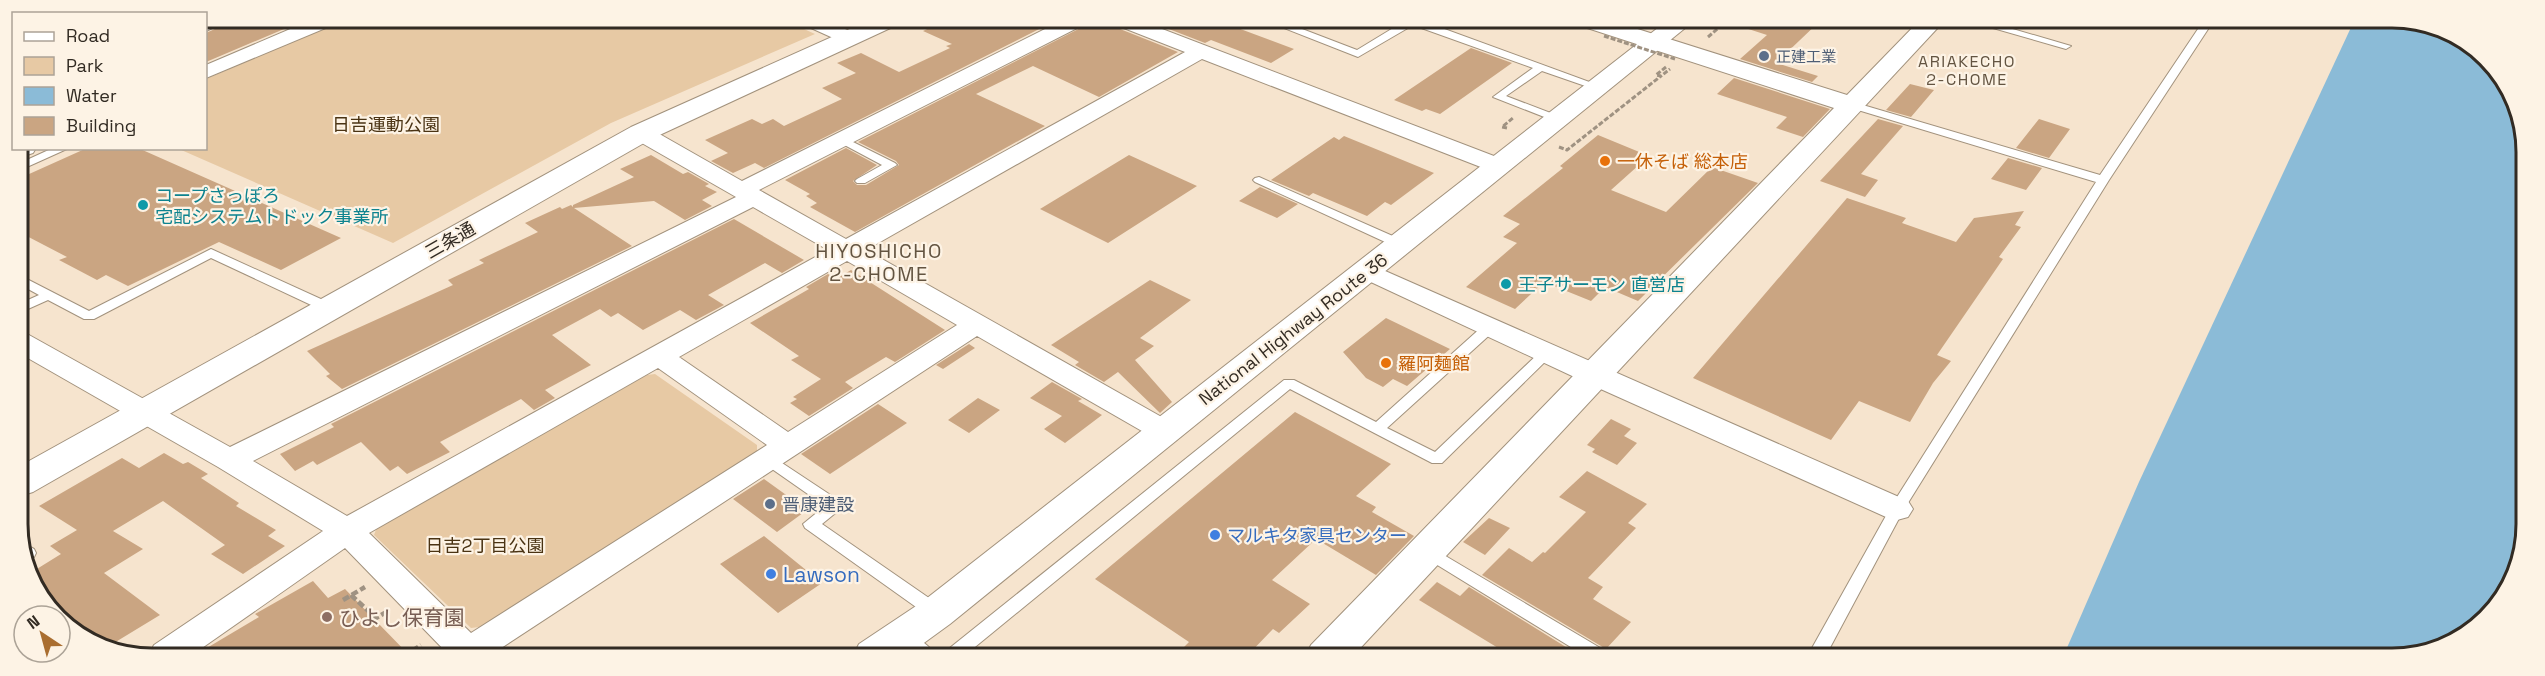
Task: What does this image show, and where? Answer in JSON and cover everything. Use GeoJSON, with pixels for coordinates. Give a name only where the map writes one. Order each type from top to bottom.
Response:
{"type":"FeatureCollection","features":[{"type":"Feature","properties":{"kind":"main road"},"geometry":{"type":"LineString","coordinates":[[1596,28],[1852,105]]}},
{"type":"Feature","properties":{"kind":"main road","name":"National Highway Route 36"},"geometry":{"type":"LineString","coordinates":[[900,648],[936,613],[1557,119],[1598,87],[1665,50],[1678,28]]}},
{"type":"Feature","properties":{"kind":"main road"},"geometry":{"type":"LineString","coordinates":[[1335,647],[1925,28]]}},
{"type":"Feature","properties":{"kind":"main road","name":"三条通"},"geometry":{"type":"LineString","coordinates":[[28,478],[641,133],[870,29]]}},
{"type":"Feature","properties":{"kind":"street"},"geometry":{"type":"LineString","coordinates":[[207,72],[304,29]]}},
{"type":"Feature","properties":{"kind":"street"},"geometry":{"type":"LineString","coordinates":[[828,29],[849,38]]}},
{"type":"Feature","properties":{"kind":"street"},"geometry":{"type":"LineString","coordinates":[[229,460],[748,193],[841,139],[1061,29]]}},
{"type":"Feature","properties":{"kind":"street"},"geometry":{"type":"LineString","coordinates":[[1143,29],[1498,166]]}},
{"type":"Feature","properties":{"kind":"street"},"geometry":{"type":"LineString","coordinates":[[176,648],[346,531],[1201,51]]}},
{"type":"Feature","properties":{"kind":"street"},"geometry":{"type":"LineString","coordinates":[[641,133],[849,249],[1164,431]]}},
{"type":"Feature","properties":{"kind":"street"},"geometry":{"type":"LineString","coordinates":[[1367,271],[1595,376],[1897,509]]}},
{"type":"Feature","properties":{"kind":"street"},"geometry":{"type":"LineString","coordinates":[[479,648],[777,452],[977,324]]}},
{"type":"Feature","properties":{"kind":"street"},"geometry":{"type":"LineString","coordinates":[[28,346],[229,460],[346,531],[464,648]]}},
{"type":"Feature","properties":{"kind":"street"},"geometry":{"type":"LineString","coordinates":[[659,356],[777,452]]}},
{"type":"Feature","properties":{"kind":"lane"},"geometry":{"type":"LineString","coordinates":[[1291,28],[1358,54],[1400,28]]}},
{"type":"Feature","properties":{"kind":"lane"},"geometry":{"type":"LineString","coordinates":[[1433,28],[1598,87]]}},
{"type":"Feature","properties":{"kind":"lane"},"geometry":{"type":"LineString","coordinates":[[2000,28],[2066,46]]}},
{"type":"Feature","properties":{"kind":"lane"},"geometry":{"type":"LineString","coordinates":[[1821,647],[1897,509],[2103,180],[2204,28]]}},
{"type":"Feature","properties":{"kind":"lane"},"geometry":{"type":"LineString","coordinates":[[1540,67],[1498,97],[1557,119]]}},
{"type":"Feature","properties":{"kind":"lane"},"geometry":{"type":"LineString","coordinates":[[1852,105],[2103,180]]}},
{"type":"Feature","properties":{"kind":"lane"},"geometry":{"type":"LineString","coordinates":[[841,139],[891,165],[861,181]]}},
{"type":"Feature","properties":{"kind":"lane"},"geometry":{"type":"LineString","coordinates":[[29,163],[59,150]]}},
{"type":"Feature","properties":{"kind":"lane"},"geometry":{"type":"LineString","coordinates":[[1258,180],[1400,244]]}},
{"type":"Feature","properties":{"kind":"lane"},"geometry":{"type":"LineString","coordinates":[[29,284],[89,316],[211,253],[329,308]]}},
{"type":"Feature","properties":{"kind":"lane"},"geometry":{"type":"LineString","coordinates":[[29,304],[48,295]]}},
{"type":"Feature","properties":{"kind":"lane"},"geometry":{"type":"LineString","coordinates":[[1377,429],[1489,328]]}},
{"type":"Feature","properties":{"kind":"lane"},"geometry":{"type":"LineString","coordinates":[[962,648],[1288,383],[1437,459],[1547,353]]}},
{"type":"Feature","properties":{"kind":"lane"},"geometry":{"type":"LineString","coordinates":[[777,452],[836,506],[811,524],[936,613]]}},
{"type":"Feature","properties":{"kind":"lane"},"geometry":{"type":"LineString","coordinates":[[1427,551],[1585,647]]}},
{"type":"Feature","properties":{"kind":"path"},"geometry":{"type":"LineString","coordinates":[[1596,28],[1665,50]]}},
{"type":"Feature","properties":{"kind":"path"},"geometry":{"type":"LineString","coordinates":[[343,600],[358,591]]}},
{"type":"Feature","properties":{"kind":"path"},"geometry":{"type":"LineString","coordinates":[[351,595],[376,618],[389,610],[398,619]]}},
{"type":"Feature","properties":{"kind":"path"},"geometry":{"type":"LineString","coordinates":[[414,635],[422,644],[416,648]]}},
{"type":"Feature","properties":{"kind":"green space","name":"日吉運動公園"},"geometry":{"type":"Polygon","coordinates":[[[323,29],[803,29],[815,34],[611,123],[393,243],[181,150],[207,150],[207,79],[323,29]]]}},
{"type":"Feature","properties":{"kind":"green space","name":"日吉2丁目公園"},"geometry":{"type":"Polygon","coordinates":[[[655,374],[757,445],[757,456],[488,626],[471,628],[374,535],[377,527],[647,375],[655,374]]]}},
{"type":"Feature","properties":{"kind":"water"},"geometry":{"type":"Polygon","coordinates":[[[2351,28],[2393,28],[2417,31],[2440,38],[2468,54],[2486,71],[2504,98],[2514,128],[2516,152],[2516,524],[2510,563],[2496,592],[2474,617],[2455,631],[2417,645],[2401,647],[2067,647],[2139,482],[2351,28]]]}},
{"type":"Feature","properties":{"kind":"building"},"geometry":{"type":"Polygon","coordinates":[[[1746,28],[1812,28],[1776,63],[1818,76],[1812,82],[1740,59],[1767,35],[1746,28]]]}},
{"type":"Feature","properties":{"kind":"building"},"geometry":{"type":"Polygon","coordinates":[[[215,29],[284,29],[207,62],[207,33],[215,29]]]}},
{"type":"Feature","properties":{"kind":"building"},"geometry":{"type":"Polygon","coordinates":[[[928,29],[1040,29],[764,168],[755,163],[733,173],[711,161],[728,153],[705,140],[752,119],[762,124],[773,119],[784,126],[842,99],[822,88],[856,73],[837,63],[861,53],[899,72],[950,48],[946,46],[952,44],[923,31],[928,29]]]}},
{"type":"Feature","properties":{"kind":"building"},"geometry":{"type":"Polygon","coordinates":[[[1079,29],[1119,29],[1178,52],[1099,97],[1033,66],[976,94],[1045,126],[855,232],[810,207],[817,203],[806,196],[810,194],[785,180],[846,148],[877,165],[853,181],[857,185],[866,185],[899,165],[896,161],[858,142],[1079,29]]]}},
{"type":"Feature","properties":{"kind":"building"},"geometry":{"type":"Polygon","coordinates":[[[1168,29],[1239,29],[1294,49],[1271,63],[1211,40],[1205,43],[1168,29]]]}},
{"type":"Feature","properties":{"kind":"building"},"geometry":{"type":"Polygon","coordinates":[[[1471,48],[1512,63],[1440,114],[1426,109],[1422,111],[1394,100],[1471,48]]]}},
{"type":"Feature","properties":{"kind":"building"},"geometry":{"type":"Polygon","coordinates":[[[1734,78],[1830,109],[1803,137],[1776,128],[1787,117],[1717,94],[1734,78]]]}},
{"type":"Feature","properties":{"kind":"building"},"geometry":{"type":"Polygon","coordinates":[[[1910,84],[1934,90],[1911,117],[1886,110],[1910,84]]]}},
{"type":"Feature","properties":{"kind":"building"},"geometry":{"type":"Polygon","coordinates":[[[1878,119],[1903,126],[1861,174],[1878,180],[1865,197],[1820,181],[1878,119]]]}},
{"type":"Feature","properties":{"kind":"building"},"geometry":{"type":"Polygon","coordinates":[[[2039,119],[2070,129],[2049,158],[2016,148],[2039,119]]]}},
{"type":"Feature","properties":{"kind":"building"},"geometry":{"type":"Polygon","coordinates":[[[1598,135],[1649,156],[1611,190],[1666,212],[1712,167],[1758,183],[1638,301],[1605,287],[1591,301],[1544,282],[1515,309],[1466,287],[1517,243],[1503,237],[1520,224],[1503,216],[1563,168],[1560,166],[1598,135]]]}},
{"type":"Feature","properties":{"kind":"building"},"geometry":{"type":"Polygon","coordinates":[[[1344,136],[1434,173],[1391,205],[1385,202],[1367,216],[1313,193],[1309,196],[1271,180],[1334,137],[1339,140],[1344,136]]]}},
{"type":"Feature","properties":{"kind":"building","name":"コープさっぽろ 宅配システムトドック事業所"},"geometry":{"type":"Polygon","coordinates":[[[83,150],[143,150],[341,238],[281,270],[219,242],[128,286],[106,275],[97,280],[59,260],[67,257],[29,237],[29,174],[83,150]]]}},
{"type":"Feature","properties":{"kind":"building"},"geometry":{"type":"Polygon","coordinates":[[[651,155],[683,174],[688,172],[709,184],[705,186],[717,192],[702,200],[712,206],[685,220],[654,201],[574,208],[632,246],[342,389],[326,376],[330,374],[307,351],[453,285],[448,280],[484,263],[479,260],[538,232],[525,223],[560,207],[562,209],[571,205],[573,207],[634,177],[620,169],[651,155]]]}},
{"type":"Feature","properties":{"kind":"building"},"geometry":{"type":"Polygon","coordinates":[[[1129,155],[1197,186],[1108,243],[1040,209],[1129,155]]]}},
{"type":"Feature","properties":{"kind":"building"},"geometry":{"type":"Polygon","coordinates":[[[2008,158],[2042,168],[2026,190],[1991,179],[2008,158]]]}},
{"type":"Feature","properties":{"kind":"building"},"geometry":{"type":"Polygon","coordinates":[[[1260,187],[1298,204],[1277,218],[1239,201],[1260,187]]]}},
{"type":"Feature","properties":{"kind":"building"},"geometry":{"type":"Polygon","coordinates":[[[1847,198],[1906,218],[1902,223],[1956,242],[1974,218],[2024,211],[2015,225],[2021,227],[1999,257],[2003,259],[1937,355],[1951,361],[1933,383],[1910,422],[1859,401],[1831,440],[1693,378],[1847,198]]]}},
{"type":"Feature","properties":{"kind":"building"},"geometry":{"type":"Polygon","coordinates":[[[734,219],[804,260],[782,273],[765,263],[708,295],[724,305],[696,320],[680,310],[643,330],[618,313],[611,317],[600,309],[552,335],[591,365],[545,390],[555,398],[534,410],[521,399],[440,442],[450,452],[407,474],[398,466],[390,471],[361,442],[317,465],[313,461],[295,471],[280,454],[334,427],[331,424],[734,219]]]}},
{"type":"Feature","properties":{"kind":"building"},"geometry":{"type":"Polygon","coordinates":[[[851,270],[945,330],[895,362],[886,357],[845,382],[853,388],[809,416],[790,403],[797,399],[793,397],[821,379],[791,360],[799,356],[750,323],[809,289],[806,287],[828,274],[836,279],[851,270]]]}},
{"type":"Feature","properties":{"kind":"building"},"geometry":{"type":"Polygon","coordinates":[[[1150,280],[1191,300],[1140,338],[1154,346],[1135,360],[1172,402],[1160,413],[1118,372],[1104,382],[1075,365],[1079,362],[1051,345],[1150,280]]]}},
{"type":"Feature","properties":{"kind":"building"},"geometry":{"type":"Polygon","coordinates":[[[1386,318],[1450,349],[1407,386],[1393,379],[1383,387],[1366,378],[1343,352],[1386,318]]]}},
{"type":"Feature","properties":{"kind":"building"},"geometry":{"type":"Polygon","coordinates":[[[969,344],[975,348],[943,369],[936,365],[969,344]]]}},
{"type":"Feature","properties":{"kind":"building"},"geometry":{"type":"Polygon","coordinates":[[[1052,382],[1082,399],[1078,401],[1102,415],[1065,443],[1044,429],[1062,416],[1030,398],[1052,382]]]}},
{"type":"Feature","properties":{"kind":"building"},"geometry":{"type":"Polygon","coordinates":[[[978,398],[1000,410],[969,433],[948,420],[978,398]]]}},
{"type":"Feature","properties":{"kind":"building"},"geometry":{"type":"Polygon","coordinates":[[[878,404],[907,423],[830,474],[801,454],[878,404]]]}},
{"type":"Feature","properties":{"kind":"building","name":"マルキタ家具センター"},"geometry":{"type":"Polygon","coordinates":[[[1295,412],[1391,464],[1356,496],[1376,507],[1372,512],[1414,536],[1376,575],[1316,539],[1272,580],[1310,604],[1279,633],[1273,629],[1255,648],[1183,648],[1189,642],[1095,579],[1295,412]]]}},
{"type":"Feature","properties":{"kind":"building"},"geometry":{"type":"Polygon","coordinates":[[[1611,419],[1631,429],[1624,436],[1637,443],[1617,465],[1592,452],[1595,449],[1587,445],[1611,419]]]}},
{"type":"Feature","properties":{"kind":"building"},"geometry":{"type":"Polygon","coordinates":[[[164,453],[183,464],[188,462],[208,474],[201,478],[239,503],[236,506],[276,530],[268,536],[285,546],[243,574],[211,554],[225,545],[163,501],[113,531],[143,549],[104,573],[160,615],[116,642],[90,631],[72,617],[72,604],[59,604],[54,599],[37,569],[61,554],[50,546],[77,530],[39,506],[122,458],[139,468],[164,453]]]}},
{"type":"Feature","properties":{"kind":"building"},"geometry":{"type":"Polygon","coordinates":[[[1587,471],[1647,504],[1628,523],[1636,528],[1588,578],[1603,587],[1593,599],[1631,622],[1608,647],[1603,647],[1482,575],[1509,548],[1532,562],[1543,552],[1545,553],[1586,512],[1559,497],[1587,471]]]}},
{"type":"Feature","properties":{"kind":"building","name":"晋康建設"},"geometry":{"type":"Polygon","coordinates":[[[764,479],[807,510],[777,532],[733,499],[764,479]]]}},
{"type":"Feature","properties":{"kind":"building"},"geometry":{"type":"Polygon","coordinates":[[[1489,518],[1510,528],[1485,555],[1463,542],[1489,518]]]}},
{"type":"Feature","properties":{"kind":"building","name":"Lawson"},"geometry":{"type":"Polygon","coordinates":[[[764,536],[822,583],[778,613],[720,564],[764,536]]]}},
{"type":"Feature","properties":{"kind":"building"},"geometry":{"type":"Polygon","coordinates":[[[313,581],[328,598],[345,589],[402,648],[207,648],[259,617],[255,614],[313,581]]]}},
{"type":"Feature","properties":{"kind":"building"},"geometry":{"type":"Polygon","coordinates":[[[1437,582],[1460,596],[1469,587],[1566,647],[1497,647],[1419,600],[1437,582]]]}},
{"type":"Feature","properties":{"kind":"place","name":"正建工業"},"geometry":{"type":"Point","coordinates":[1764,56]}},
{"type":"Feature","properties":{"kind":"place","name":"一休そば 総本店"},"geometry":{"type":"Point","coordinates":[1605,161]}},
{"type":"Feature","properties":{"kind":"place","name":"コープさっぽろ 宅配システムトドック事業所"},"geometry":{"type":"Point","coordinates":[143,205]}},
{"type":"Feature","properties":{"kind":"place","name":"王子サーモン 直営店"},"geometry":{"type":"Point","coordinates":[1506,284]}},
{"type":"Feature","properties":{"kind":"place","name":"羅阿麺館"},"geometry":{"type":"Point","coordinates":[1386,363]}},
{"type":"Feature","properties":{"kind":"place","name":"晋康建設"},"geometry":{"type":"Point","coordinates":[770,504]}},
{"type":"Feature","properties":{"kind":"place","name":"マルキタ家具センター"},"geometry":{"type":"Point","coordinates":[1215,535]}},
{"type":"Feature","properties":{"kind":"place","name":"Lawson"},"geometry":{"type":"Point","coordinates":[771,574]}},
{"type":"Feature","properties":{"kind":"place","name":"ひよし保育園"},"geometry":{"type":"Point","coordinates":[327,617]}},
{"type":"Feature","properties":{"kind":"district","name":"ARIAKECHO 2-CHOME"},"geometry":{"type":"Point","coordinates":[1967,70]}},
{"type":"Feature","properties":{"kind":"district","name":"HIYOSHICHO 2-CHOME"},"geometry":{"type":"Point","coordinates":[879,262]}}]}
